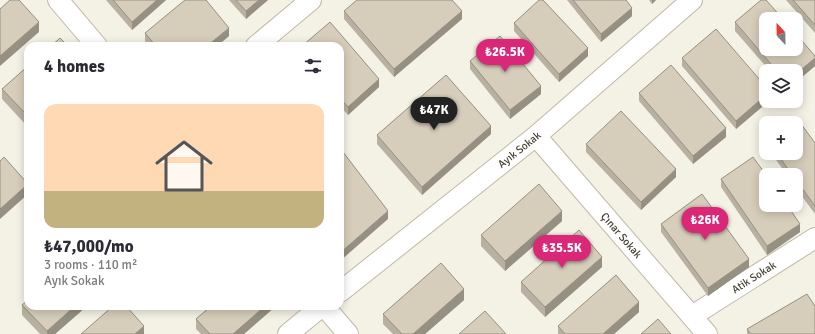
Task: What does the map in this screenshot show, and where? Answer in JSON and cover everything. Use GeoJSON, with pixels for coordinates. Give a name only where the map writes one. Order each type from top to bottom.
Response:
{"type":"FeatureCollection","features":[{"type":"Feature","properties":{"kind":"street"},"geometry":{"type":"LineString","coordinates":[[58,0],[94,42]]}},
{"type":"Feature","properties":{"kind":"street"},"geometry":{"type":"LineString","coordinates":[[261,42],[311,0]]}},
{"type":"Feature","properties":{"kind":"street","name":"Ayık Sokak"},"geometry":{"type":"LineString","coordinates":[[344,289],[536,136],[692,0]]}},
{"type":"Feature","properties":{"kind":"street","name":"Çınar Sokak"},"geometry":{"type":"LineString","coordinates":[[536,136],[707,334]]}},
{"type":"Feature","properties":{"kind":"street","name":"Atik Sokak"},"geometry":{"type":"LineString","coordinates":[[692,316],[815,238]]}},
{"type":"Feature","properties":{"kind":"street"},"geometry":{"type":"LineString","coordinates":[[288,334],[318,310]]}},
{"type":"Feature","properties":{"kind":"street"},"geometry":{"type":"LineString","coordinates":[[327,310],[348,334]]}},
{"type":"Feature","properties":{"kind":"building"},"geometry":{"type":"Polygon","coordinates":[[[10,0],[19,0],[39,22],[0,56],[0,9],[10,0]]]}},
{"type":"Feature","properties":{"kind":"building"},"geometry":{"type":"Polygon","coordinates":[[[113,0],[157,0],[132,22],[113,0]]]}},
{"type":"Feature","properties":{"kind":"building"},"geometry":{"type":"Polygon","coordinates":[[[185,0],[206,0],[229,28],[212,42],[153,42],[145,33],[185,0]]]}},
{"type":"Feature","properties":{"kind":"building"},"geometry":{"type":"Polygon","coordinates":[[[236,0],[259,0],[246,11],[236,0]]]}},
{"type":"Feature","properties":{"kind":"building"},"geometry":{"type":"Polygon","coordinates":[[[357,0],[452,0],[462,11],[394,69],[344,11],[357,0]]]}},
{"type":"Feature","properties":{"kind":"building"},"geometry":{"type":"Polygon","coordinates":[[[539,0],[543,0],[588,48],[559,74],[514,23],[539,0]]]}},
{"type":"Feature","properties":{"kind":"building"},"geometry":{"type":"Polygon","coordinates":[[[573,0],[626,0],[632,8],[601,34],[573,0]]]}},
{"type":"Feature","properties":{"kind":"building"},"geometry":{"type":"Polygon","coordinates":[[[761,0],[766,0],[777,12],[759,12],[759,50],[735,22],[761,0]]]}},
{"type":"Feature","properties":{"kind":"building"},"geometry":{"type":"Polygon","coordinates":[[[793,0],[815,0],[815,25],[793,0]]]}},
{"type":"Feature","properties":{"kind":"building"},"geometry":{"type":"Polygon","coordinates":[[[330,22],[379,79],[348,107],[344,102],[344,42],[307,42],[330,22]]]}},
{"type":"Feature","properties":{"kind":"building"},"geometry":{"type":"Polygon","coordinates":[[[716,29],[759,79],[759,101],[736,121],[682,58],[716,29]]]}},
{"type":"Feature","properties":{"kind":"building"},"geometry":{"type":"Polygon","coordinates":[[[500,36],[541,86],[510,110],[470,61],[500,36]]]}},
{"type":"Feature","properties":{"kind":"building"},"geometry":{"type":"Polygon","coordinates":[[[60,38],[64,42],[56,42],[60,38]]]}},
{"type":"Feature","properties":{"kind":"building"},"geometry":{"type":"Polygon","coordinates":[[[803,42],[815,56],[815,58],[803,68],[803,64],[771,64],[764,56],[803,56],[803,42]]]}},
{"type":"Feature","properties":{"kind":"building"},"geometry":{"type":"Polygon","coordinates":[[[671,65],[726,128],[693,156],[639,93],[671,65]]]}},
{"type":"Feature","properties":{"kind":"building"},"geometry":{"type":"Polygon","coordinates":[[[24,70],[24,112],[2,89],[24,70]]]}},
{"type":"Feature","properties":{"kind":"building"},"geometry":{"type":"Polygon","coordinates":[[[446,75],[491,126],[422,187],[377,135],[446,75]]]}},
{"type":"Feature","properties":{"kind":"building"},"geometry":{"type":"Polygon","coordinates":[[[621,111],[676,169],[641,202],[586,144],[621,111]]]}},
{"type":"Feature","properties":{"kind":"building"},"geometry":{"type":"Polygon","coordinates":[[[803,127],[815,143],[815,206],[803,190],[803,168],[787,168],[782,160],[803,160],[803,127]]]}},
{"type":"Feature","properties":{"kind":"building"},"geometry":{"type":"Polygon","coordinates":[[[344,153],[388,211],[344,250],[344,153]]]}},
{"type":"Feature","properties":{"kind":"building"},"geometry":{"type":"Polygon","coordinates":[[[4,157],[24,180],[24,188],[0,209],[0,161],[4,157]]]}},
{"type":"Feature","properties":{"kind":"building"},"geometry":{"type":"Polygon","coordinates":[[[753,157],[761,168],[759,168],[759,212],[792,212],[800,224],[767,246],[721,179],[753,157]]]}},
{"type":"Feature","properties":{"kind":"building"},"geometry":{"type":"Polygon","coordinates":[[[539,184],[562,211],[505,261],[481,235],[539,184]]]}},
{"type":"Feature","properties":{"kind":"building"},"geometry":{"type":"Polygon","coordinates":[[[702,194],[749,259],[708,288],[661,224],[702,194]]]}},
{"type":"Feature","properties":{"kind":"building"},"geometry":{"type":"Polygon","coordinates":[[[579,230],[602,257],[545,307],[521,282],[579,230]]]}},
{"type":"Feature","properties":{"kind":"building"},"geometry":{"type":"Polygon","coordinates":[[[441,263],[464,289],[413,334],[402,334],[383,314],[441,263]]]}},
{"type":"Feature","properties":{"kind":"building"},"geometry":{"type":"Polygon","coordinates":[[[616,275],[639,302],[603,334],[565,334],[558,326],[616,275]]]}},
{"type":"Feature","properties":{"kind":"building"},"geometry":{"type":"Polygon","coordinates":[[[807,294],[815,306],[815,334],[751,334],[747,329],[807,294]]]}},
{"type":"Feature","properties":{"kind":"building"},"geometry":{"type":"Polygon","coordinates":[[[27,310],[71,310],[47,331],[27,310]]]}},
{"type":"Feature","properties":{"kind":"building"},"geometry":{"type":"Polygon","coordinates":[[[108,310],[130,310],[144,326],[135,334],[81,334],[108,310]]]}},
{"type":"Feature","properties":{"kind":"building"},"geometry":{"type":"Polygon","coordinates":[[[206,310],[260,310],[233,334],[210,334],[196,319],[206,310]]]}},
{"type":"Feature","properties":{"kind":"building"},"geometry":{"type":"Polygon","coordinates":[[[485,311],[506,334],[459,334],[485,311]]]}},
{"type":"Feature","properties":{"kind":"building"},"geometry":{"type":"Polygon","coordinates":[[[658,319],[671,334],[641,334],[658,319]]]}}]}
